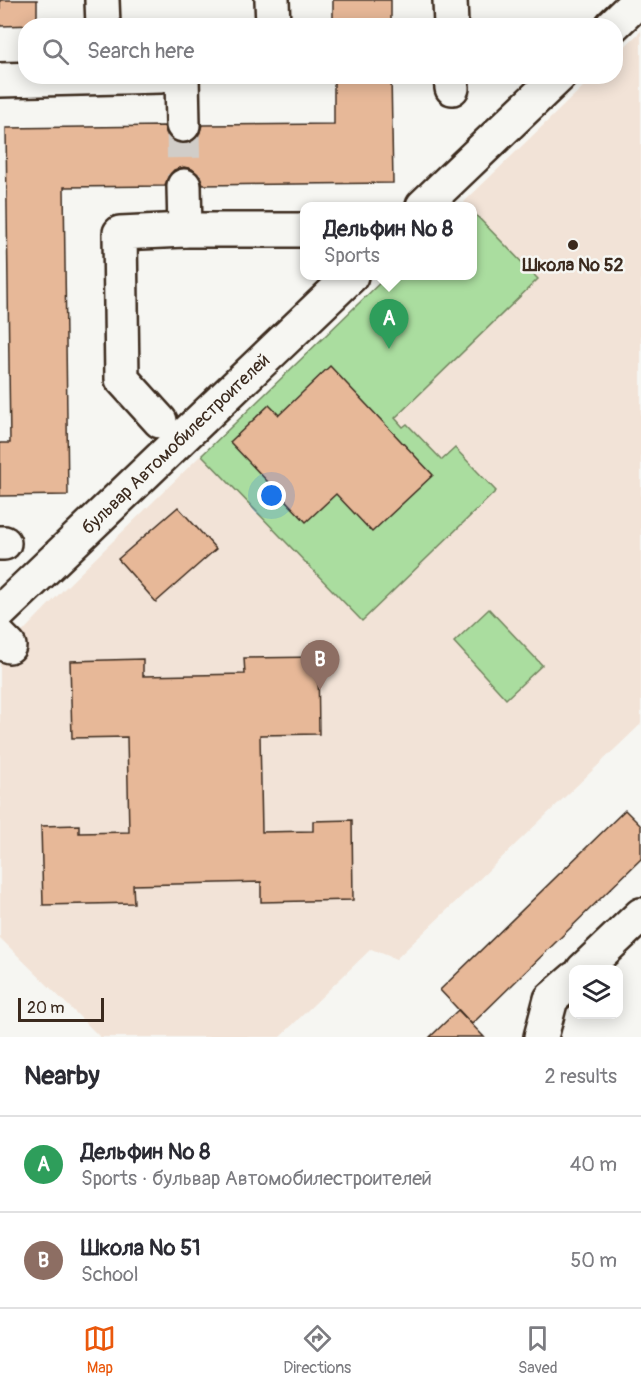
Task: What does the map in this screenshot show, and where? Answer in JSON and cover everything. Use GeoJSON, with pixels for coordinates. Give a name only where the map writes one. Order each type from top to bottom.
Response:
{"type":"FeatureCollection","features":[{"type":"Feature","properties":{"kind":"street"},"geometry":{"type":"LineString","coordinates":[[102,0],[103,18]]}},
{"type":"Feature","properties":{"kind":"street"},"geometry":{"type":"LineString","coordinates":[[272,0],[273,18]]}},
{"type":"Feature","properties":{"kind":"street"},"geometry":{"type":"LineString","coordinates":[[450,0],[451,18]]}},
{"type":"Feature","properties":{"kind":"street"},"geometry":{"type":"LineString","coordinates":[[620,18],[639,0]]}},
{"type":"Feature","properties":{"kind":"street"},"geometry":{"type":"LineString","coordinates":[[0,80],[18,79]]}},
{"type":"Feature","properties":{"kind":"street"},"geometry":{"type":"LineString","coordinates":[[182,84],[183,125]]}},
{"type":"Feature","properties":{"kind":"street"},"geometry":{"type":"LineString","coordinates":[[428,202],[551,84]]}},
{"type":"Feature","properties":{"kind":"street"},"geometry":{"type":"LineString","coordinates":[[184,186],[185,230]]}},
{"type":"Feature","properties":{"kind":"street"},"geometry":{"type":"LineString","coordinates":[[160,421],[122,378],[120,233],[185,230],[300,230]]}},
{"type":"Feature","properties":{"kind":"street","name":"бульвар Автомобилестроителей"},"geometry":{"type":"LineString","coordinates":[[0,612],[347,280]]}},
{"type":"Feature","properties":{"kind":"street"},"geometry":{"type":"LineString","coordinates":[[587,965],[641,915]]}},
{"type":"Feature","properties":{"kind":"street"},"geometry":{"type":"LineString","coordinates":[[541,1037],[552,999],[569,983]]}},
{"type":"Feature","properties":{"kind":"shaded area"},"geometry":{"type":"Polygon","coordinates":[[[641,31],[641,724],[396,959],[371,949],[280,1037],[100,1037],[0,938],[0,655],[201,455],[362,620],[455,449],[442,460],[407,425],[403,427],[394,419],[538,279],[477,216],[477,202],[464,202],[586,84],[623,84],[623,48],[641,31]]]}},
{"type":"Feature","properties":{"kind":"green space"},"geometry":{"type":"Polygon","coordinates":[[[477,216],[538,279],[395,418],[403,427],[407,424],[442,460],[455,448],[496,491],[362,621],[202,455],[383,280],[477,280],[477,216]]]}},
{"type":"Feature","properties":{"kind":"green space"},"geometry":{"type":"Polygon","coordinates":[[[489,609],[542,665],[506,699],[454,642],[489,609]]]}},
{"type":"Feature","properties":{"kind":"building"},"geometry":{"type":"Polygon","coordinates":[[[0,0],[37,0],[37,18],[18,18],[18,26],[0,26],[0,0]]]}},
{"type":"Feature","properties":{"kind":"building"},"geometry":{"type":"Polygon","coordinates":[[[333,0],[391,0],[391,18],[333,18],[333,0]]]}},
{"type":"Feature","properties":{"kind":"building"},"geometry":{"type":"Polygon","coordinates":[[[334,84],[391,84],[393,183],[203,185],[200,176],[192,169],[184,167],[174,170],[165,186],[64,187],[68,495],[0,496],[0,443],[10,443],[6,128],[164,126],[167,135],[175,142],[183,144],[193,141],[199,135],[202,125],[334,124],[334,84]]]}},
{"type":"Feature","properties":{"kind":"building"},"geometry":{"type":"Polygon","coordinates":[[[330,366],[433,475],[372,532],[336,494],[306,522],[230,442],[269,405],[279,415],[330,366]]]}},
{"type":"Feature","properties":{"kind":"building"},"geometry":{"type":"Polygon","coordinates":[[[178,507],[216,549],[156,602],[118,559],[178,507]]]}},
{"type":"Feature","properties":{"kind":"building"},"geometry":{"type":"Polygon","coordinates":[[[318,657],[319,734],[260,735],[262,832],[313,831],[313,821],[352,820],[353,900],[261,902],[261,882],[133,885],[134,903],[43,905],[41,826],[79,825],[79,833],[129,832],[127,737],[72,738],[70,661],[143,659],[143,676],[245,674],[244,658],[318,657]]]}},
{"type":"Feature","properties":{"kind":"building"},"geometry":{"type":"Polygon","coordinates":[[[625,810],[641,826],[641,859],[472,1024],[440,990],[625,810]]]}},
{"type":"Feature","properties":{"kind":"building"},"geometry":{"type":"Polygon","coordinates":[[[458,1010],[484,1037],[430,1037],[458,1010]]]}},
{"type":"Feature","properties":{"kind":"tunnel"},"geometry":{"type":"LineString","coordinates":[[183,125],[184,186]]}},
{"type":"Feature","properties":{"kind":"place","name":"Школа № 52"},"geometry":{"type":"Point","coordinates":[573,245]}},
{"type":"Feature","properties":{"kind":"place","name":"Дельфин № 8"},"geometry":{"type":"Point","coordinates":[389,349]}},
{"type":"Feature","properties":{"kind":"place","name":"Школа № 51"},"geometry":{"type":"Point","coordinates":[320,690]}}]}
